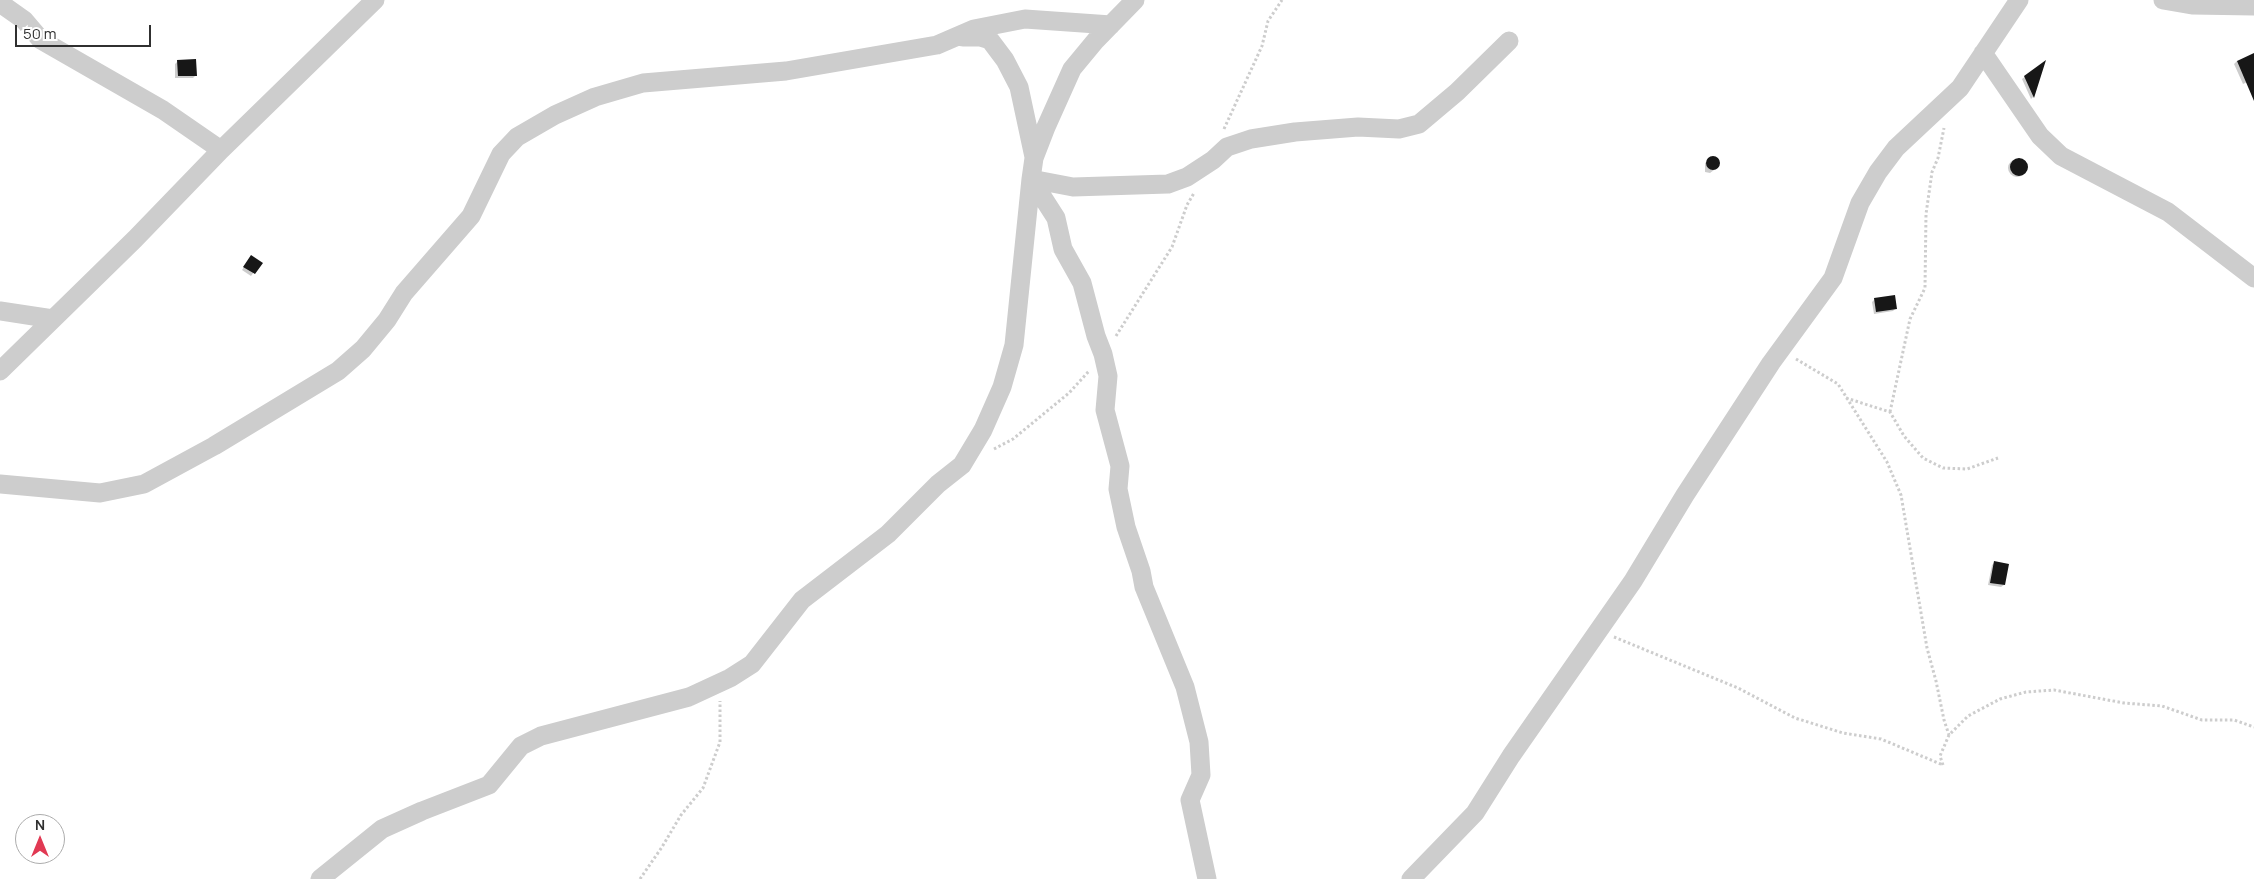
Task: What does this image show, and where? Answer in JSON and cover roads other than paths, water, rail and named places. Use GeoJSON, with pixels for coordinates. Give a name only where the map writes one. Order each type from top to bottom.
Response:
{"type":"FeatureCollection","features":[{"type":"Feature","properties":{"kind":"street"},"geometry":{"type":"LineString","coordinates":[[0,371],[134,239],[220,150],[375,0]]}},
{"type":"Feature","properties":{"kind":"street"},"geometry":{"type":"LineString","coordinates":[[320,879],[382,829],[489,785],[521,746],[541,736],[689,697],[730,678],[752,664],[802,600],[888,534],[938,484],[962,465],[982,430],[1002,387],[1014,344],[1034,158],[1072,70],[1135,0]]}},
{"type":"Feature","properties":{"kind":"street"},"geometry":{"type":"LineString","coordinates":[[1411,879],[1474,813],[1511,756],[1599,631],[1780,350],[1833,278],[1860,203],[1878,172],[1896,148],[1960,88],[2019,0]]}},
{"type":"Feature","properties":{"kind":"street"},"geometry":{"type":"LineString","coordinates":[[2162,0],[2192,4],[2254,6]]}},
{"type":"Feature","properties":{"kind":"street"},"geometry":{"type":"LineString","coordinates":[[0,4],[24,20],[41,40],[164,110],[220,150]]}},
{"type":"Feature","properties":{"kind":"street"},"geometry":{"type":"LineString","coordinates":[[0,484],[100,493],[144,484],[214,446],[338,371],[363,349],[387,320],[404,293],[471,216],[484,193],[501,154],[517,138],[555,115],[595,97],[644,83],[786,71],[937,45],[974,29],[1025,19],[1111,25]]}},
{"type":"Feature","properties":{"kind":"street"},"geometry":{"type":"LineString","coordinates":[[957,36],[980,36],[990,40],[1006,60],[1019,87],[1034,158]]}},
{"type":"Feature","properties":{"kind":"street"},"geometry":{"type":"LineString","coordinates":[[1031,179],[1073,187],[1168,184],[1187,177],[1213,160],[1228,147],[1252,139],[1295,132],[1358,127],[1400,129],[1419,124],[1457,92],[1509,41]]}},
{"type":"Feature","properties":{"kind":"street"},"geometry":{"type":"LineString","coordinates":[[1983,54],[2040,136],[2061,156],[2168,212],[2254,278]]}},
{"type":"Feature","properties":{"kind":"street"},"geometry":{"type":"LineString","coordinates":[[1031,179],[1056,218],[1063,249],[1082,283],[1096,336],[1104,354],[1108,376],[1105,410],[1120,466],[1118,489],[1126,527],[1141,571],[1144,587],[1185,687],[1199,742],[1201,774],[1190,800],[1207,879]]}},
{"type":"Feature","properties":{"kind":"street"},"geometry":{"type":"LineString","coordinates":[[0,311],[53,319]]}}]}
